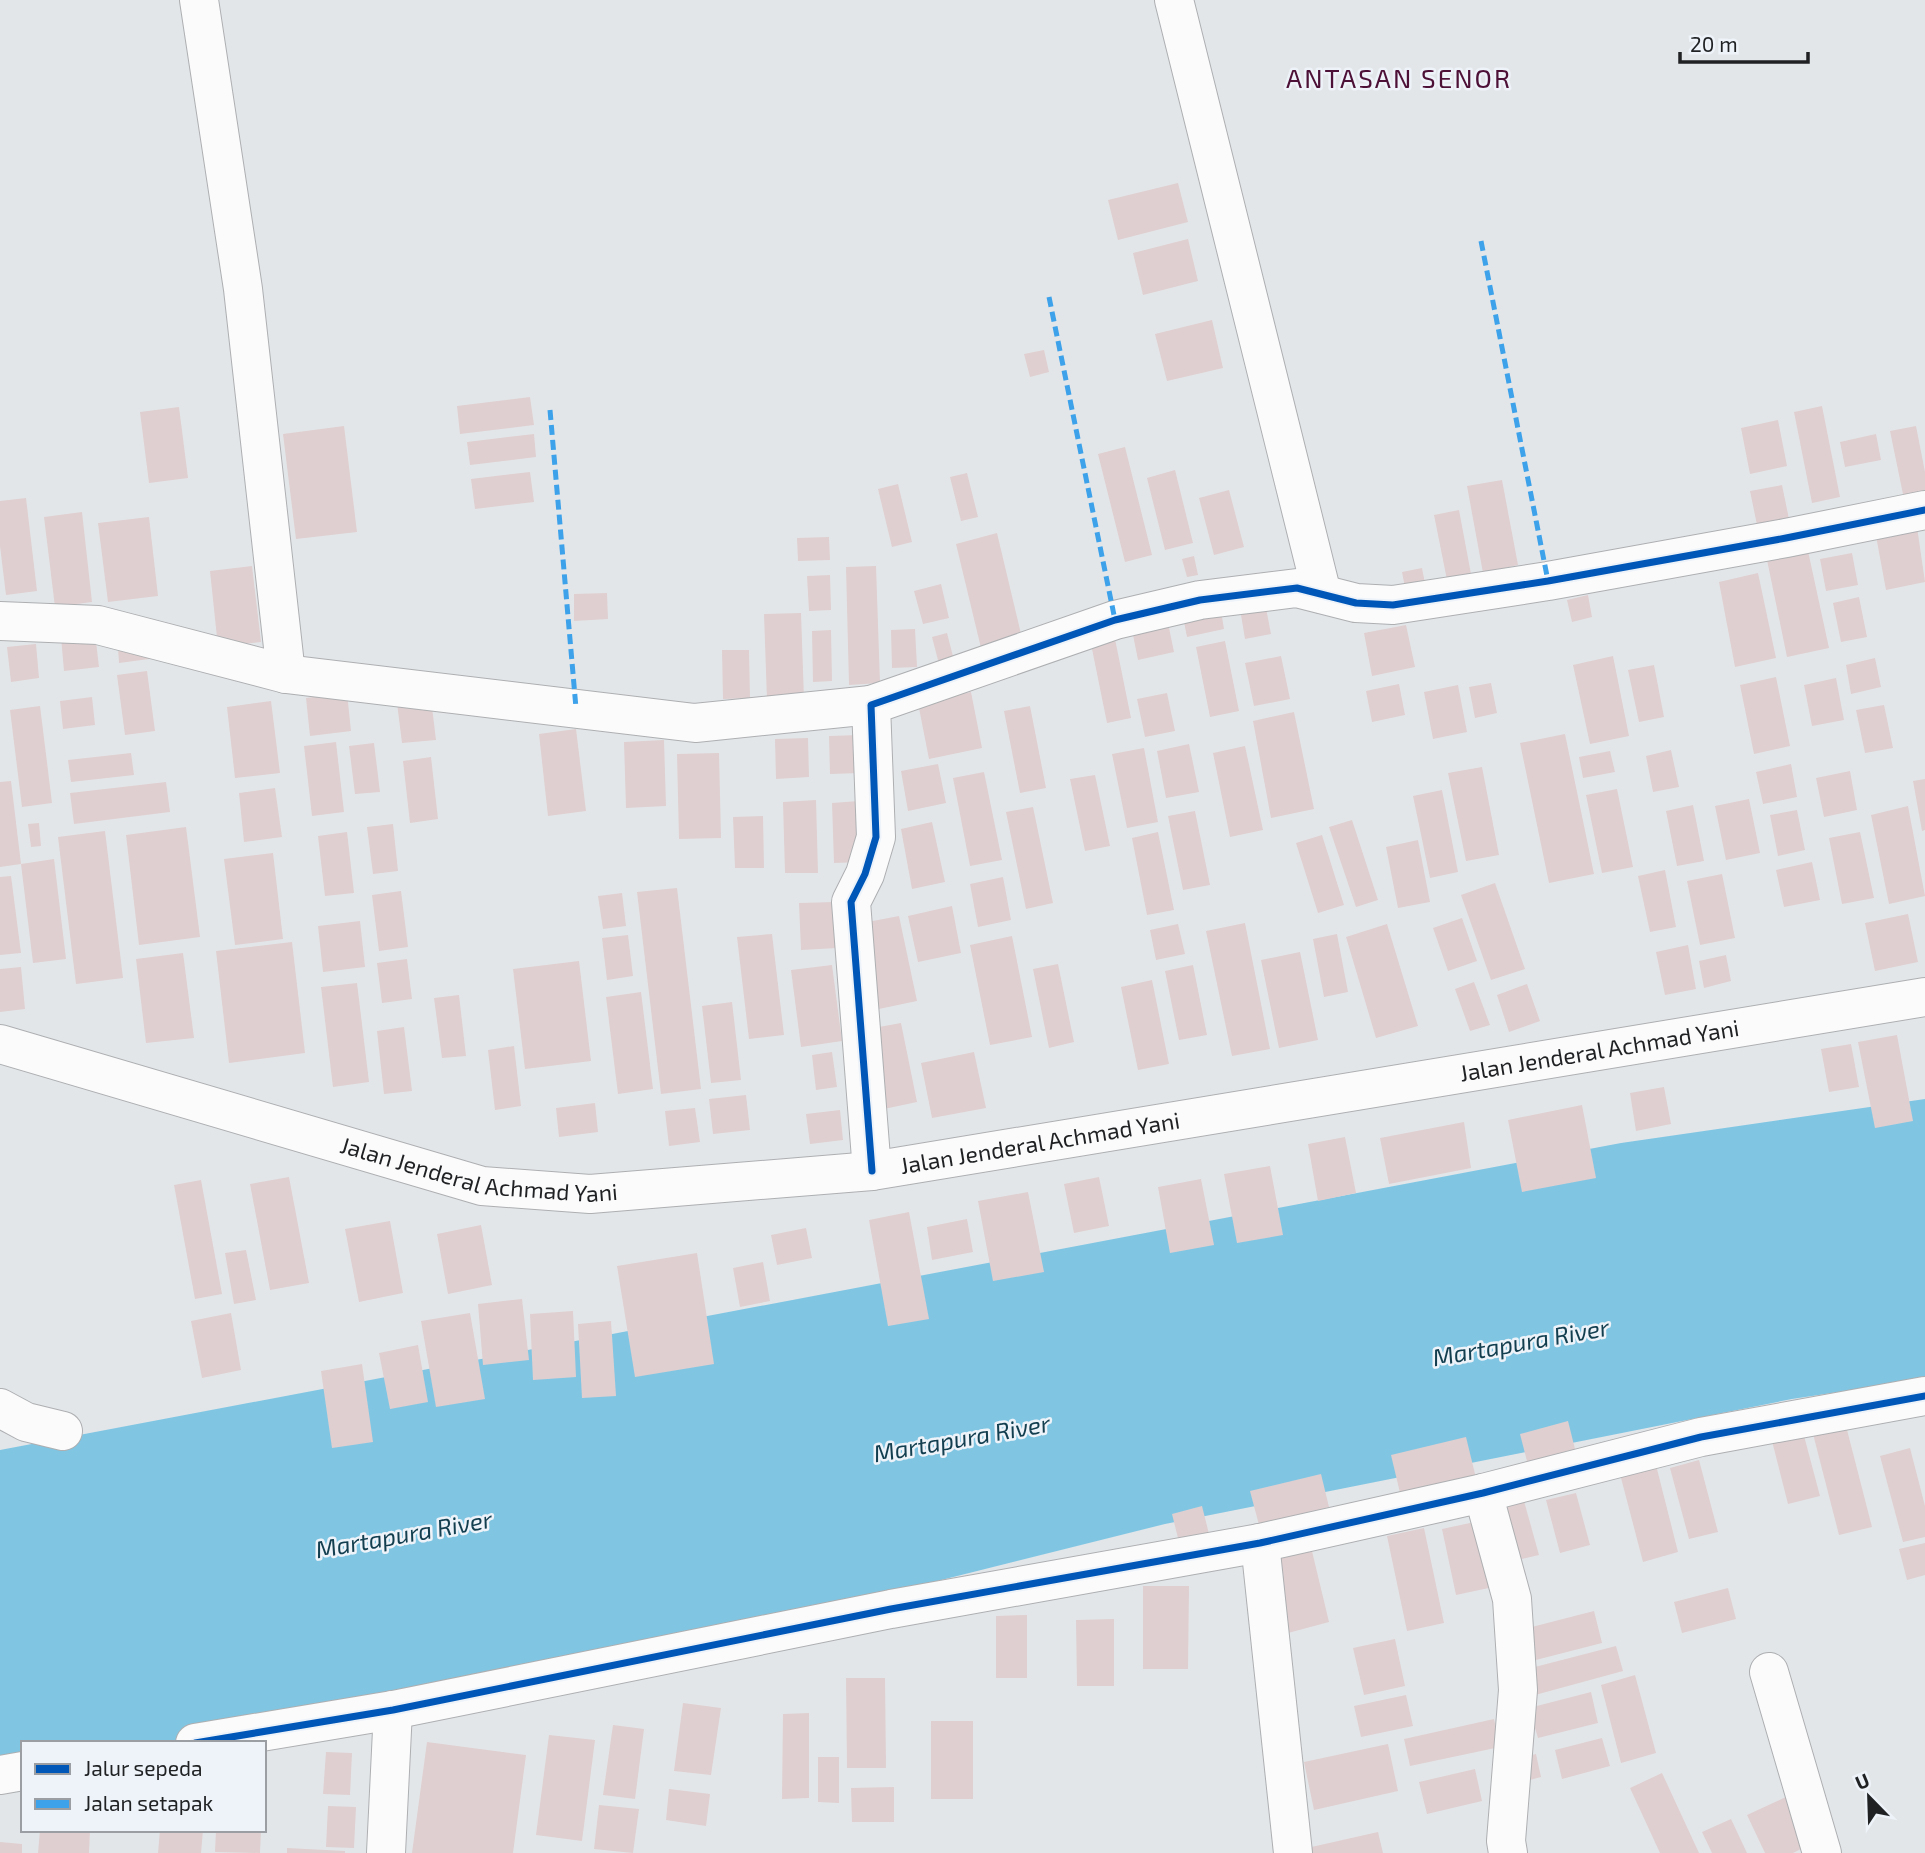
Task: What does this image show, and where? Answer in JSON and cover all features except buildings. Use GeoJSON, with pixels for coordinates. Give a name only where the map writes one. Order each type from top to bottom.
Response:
{"type":"FeatureCollection","features":[{"type":"Feature","properties":{"kind":"main road"},"geometry":{"type":"LineString","coordinates":[[199,0],[243,289],[286,674]]}},
{"type":"Feature","properties":{"kind":"main road"},"geometry":{"type":"LineString","coordinates":[[1174,0],[1322,594]]}},
{"type":"Feature","properties":{"kind":"main road"},"geometry":{"type":"LineString","coordinates":[[0,621],[98,625],[286,674],[695,723],[871,705],[1115,620],[1200,600],[1297,588],[1356,603],[1393,604],[1772,541],[1925,510]]}},
{"type":"Feature","properties":{"kind":"main road"},"geometry":{"type":"LineString","coordinates":[[871,705],[876,837],[865,874],[851,902],[872,1171]]}},
{"type":"Feature","properties":{"kind":"main road","name":"Jalan Jenderal Achmad Yani"},"geometry":{"type":"LineString","coordinates":[[0,1044],[482,1186],[590,1194],[872,1171],[1925,997]]}},
{"type":"Feature","properties":{"kind":"main road"},"geometry":{"type":"LineString","coordinates":[[207,1741],[393,1710],[891,1609],[1260,1543],[1483,1493],[1702,1437],[1925,1396]]}},
{"type":"Feature","properties":{"kind":"main road"},"geometry":{"type":"LineString","coordinates":[[0,1408],[26,1422],[63,1431]]}},
{"type":"Feature","properties":{"kind":"main road"},"geometry":{"type":"LineString","coordinates":[[1483,1493],[1511,1599],[1518,1690],[1506,1841],[1508,1853]]}},
{"type":"Feature","properties":{"kind":"main road"},"geometry":{"type":"LineString","coordinates":[[1260,1543],[1293,1853]]}},
{"type":"Feature","properties":{"kind":"main road"},"geometry":{"type":"LineString","coordinates":[[1769,1672],[1822,1853]]}},
{"type":"Feature","properties":{"kind":"main road"},"geometry":{"type":"LineString","coordinates":[[386,1853],[393,1710]]}},
{"type":"Feature","properties":{"kind":"main road"},"geometry":{"type":"LineString","coordinates":[[0,1775],[21,1771]]}},
{"type":"Feature","properties":{"kind":"water","name":"Martapura River"},"geometry":{"type":"Polygon","coordinates":[[[1925,1099],[1925,1379],[1792,1399],[1165,1524],[478,1696],[169,1741],[21,1741],[21,1765],[0,1769],[0,1450],[1621,1143],[1925,1099]]]}},
{"type":"Feature","properties":{"kind":"marked path"},"geometry":{"type":"LineString","coordinates":[[1481,241],[1548,581]]}},
{"type":"Feature","properties":{"kind":"marked path"},"geometry":{"type":"LineString","coordinates":[[1049,297],[1115,620]]}},
{"type":"Feature","properties":{"kind":"marked path"},"geometry":{"type":"LineString","coordinates":[[550,410],[576,708]]}},
{"type":"Feature","properties":{"kind":"cycle path"},"geometry":{"type":"LineString","coordinates":[[872,1171],[851,902],[865,874],[876,837],[871,705],[1115,620],[1200,600],[1297,588],[1356,603],[1393,605],[1548,581],[1925,510]]}},
{"type":"Feature","properties":{"kind":"cycle path"},"geometry":{"type":"LineString","coordinates":[[207,1741],[393,1710],[891,1609],[1260,1543],[1483,1493],[1701,1437],[1925,1396]]}},
{"type":"Feature","properties":{"kind":"district","name":"ANTASAN SENOR"},"geometry":{"type":"Point","coordinates":[1399,79]}}]}
